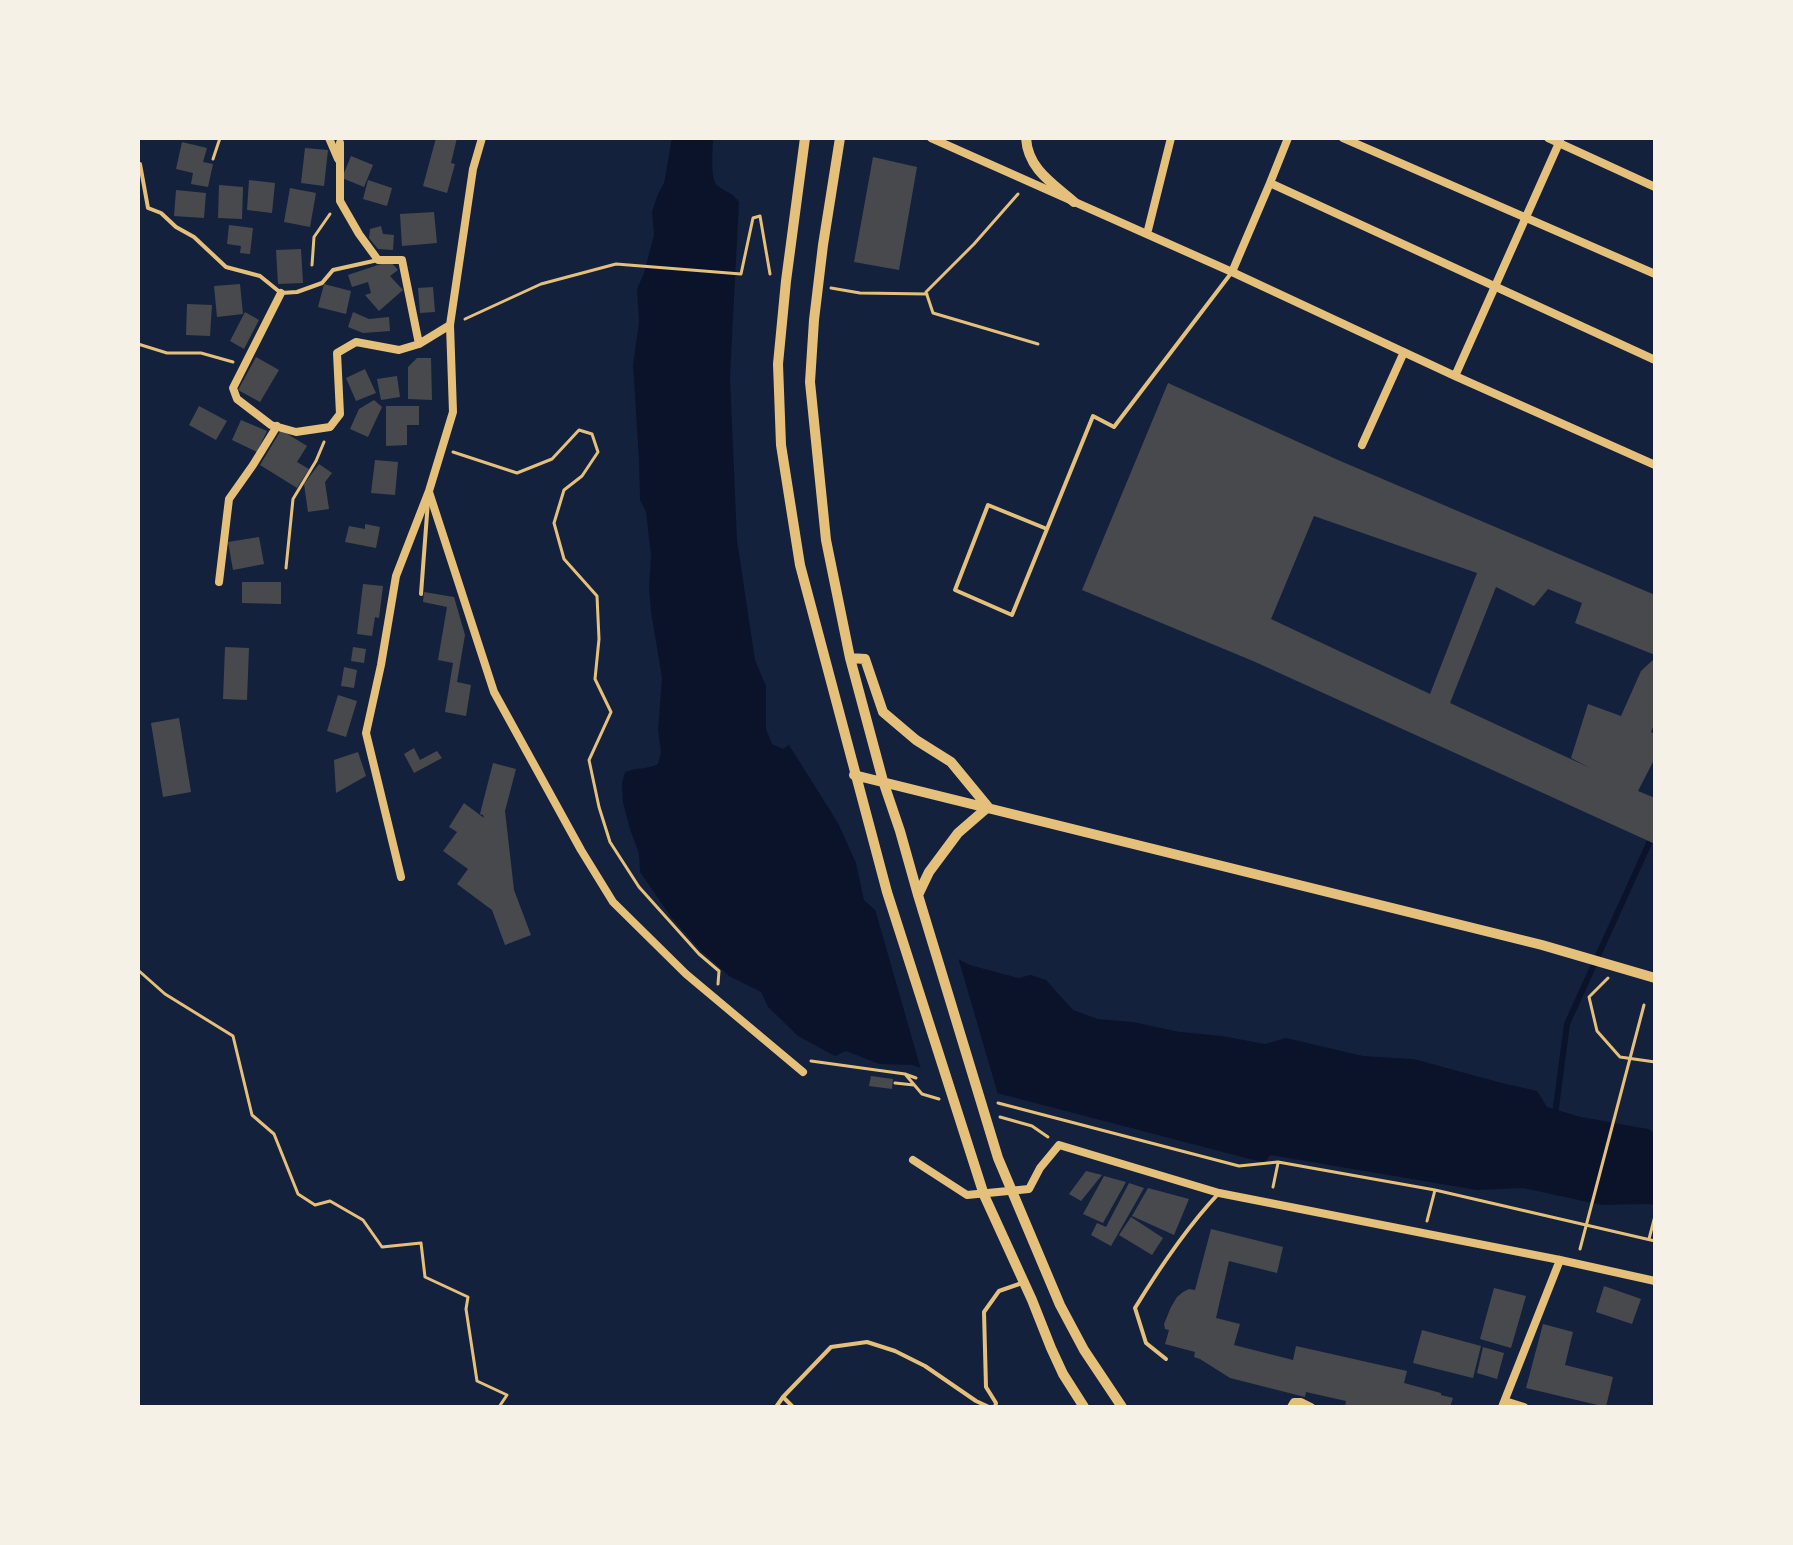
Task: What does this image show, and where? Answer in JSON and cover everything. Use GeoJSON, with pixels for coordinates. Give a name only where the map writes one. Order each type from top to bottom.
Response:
{"type":"FeatureCollection","features":[{"type":"Feature","properties":{"kind":"street"},"geometry":{"type":"LineString","coordinates":[[329,138],[340,164]]}},
{"type":"Feature","properties":{"kind":"street"},"geometry":{"type":"LineString","coordinates":[[401,877],[366,733],[396,576],[429,491],[453,412],[450,325],[473,169],[482,138]]}},
{"type":"Feature","properties":{"kind":"street"},"geometry":{"type":"LineString","coordinates":[[805,138],[778,364],[781,445],[800,565],[887,892],[984,1195],[1063,1374],[1084,1407]]}},
{"type":"Feature","properties":{"kind":"street"},"geometry":{"type":"LineString","coordinates":[[840,138],[818,286],[810,382],[826,540],[850,658],[883,781],[987,1126],[1060,1305],[1084,1350],[1122,1407]]}},
{"type":"Feature","properties":{"kind":"street"},"geometry":{"type":"LineString","coordinates":[[931,138],[1655,465]]}},
{"type":"Feature","properties":{"kind":"street"},"geometry":{"type":"LineString","coordinates":[[1026,138],[1032,162],[1074,202]]}},
{"type":"Feature","properties":{"kind":"street"},"geometry":{"type":"LineString","coordinates":[[1147,234],[1171,138]]}},
{"type":"Feature","properties":{"kind":"street"},"geometry":{"type":"LineString","coordinates":[[1232,272],[1288,138]]}},
{"type":"Feature","properties":{"kind":"street"},"geometry":{"type":"LineString","coordinates":[[1343,138],[1655,274]]}},
{"type":"Feature","properties":{"kind":"street"},"geometry":{"type":"LineString","coordinates":[[1548,138],[1560,140],[1655,187]]}},
{"type":"Feature","properties":{"kind":"street"},"geometry":{"type":"LineString","coordinates":[[1455,376],[1560,140]]}},
{"type":"Feature","properties":{"kind":"street"},"geometry":{"type":"LineString","coordinates":[[340,143],[340,201],[378,260],[402,260],[419,344]]}},
{"type":"Feature","properties":{"kind":"street"},"geometry":{"type":"LineString","coordinates":[[1270,183],[1655,360]]}},
{"type":"Feature","properties":{"kind":"street"},"geometry":{"type":"LineString","coordinates":[[281,293],[233,388],[237,399],[271,425],[296,432],[330,427],[340,414],[337,353],[356,342],[399,350],[419,344],[450,325]]}},
{"type":"Feature","properties":{"kind":"street"},"geometry":{"type":"LineString","coordinates":[[1362,445],[1404,352]]}},
{"type":"Feature","properties":{"kind":"street"},"geometry":{"type":"LineString","coordinates":[[219,582],[229,499],[277,426]]}},
{"type":"Feature","properties":{"kind":"street"},"geometry":{"type":"LineString","coordinates":[[429,491],[494,692],[613,902],[665,954],[803,1072]]}},
{"type":"Feature","properties":{"kind":"street"},"geometry":{"type":"LineString","coordinates":[[850,658],[865,659],[883,712],[916,740],[951,762],[988,807]]}},
{"type":"Feature","properties":{"kind":"street"},"geometry":{"type":"LineString","coordinates":[[854,775],[1542,945],[1655,978]]}},
{"type":"Feature","properties":{"kind":"street"},"geometry":{"type":"LineString","coordinates":[[918,895],[929,872],[958,833],[988,807]]}},
{"type":"Feature","properties":{"kind":"street"},"geometry":{"type":"LineString","coordinates":[[913,1160],[967,1195],[984,1195],[1029,1189],[1040,1168],[1059,1145],[1219,1193],[1655,1281]]}},
{"type":"Feature","properties":{"kind":"street"},"geometry":{"type":"LineString","coordinates":[[1524,1407],[1504,1404],[1560,1260]]}},
{"type":"Feature","properties":{"kind":"street"},"geometry":{"type":"LineString","coordinates":[[1291,1407],[1294,1402],[1311,1407]]}},
{"type":"Feature","properties":{"kind":"lane"},"geometry":{"type":"LineString","coordinates":[[140,164],[148,208],[161,213],[176,227],[194,237],[226,267],[260,276],[281,293],[297,292],[322,283],[333,270],[378,260]]}},
{"type":"Feature","properties":{"kind":"lane"},"geometry":{"type":"LineString","coordinates":[[1047,529],[988,505],[955,590],[1012,615],[1093,416],[1114,427],[1232,272]]}},
{"type":"Feature","properties":{"kind":"lane"},"geometry":{"type":"LineString","coordinates":[[421,594],[429,491]]}},
{"type":"Feature","properties":{"kind":"lane"},"geometry":{"type":"LineString","coordinates":[[1166,1359],[1146,1343],[1135,1308],[1161,1266],[1219,1193]]}},
{"type":"Feature","properties":{"kind":"lane"},"geometry":{"type":"LineString","coordinates":[[995,1407],[996,1403],[986,1387],[984,1312],[999,1291],[1024,1283]]}},
{"type":"Feature","properties":{"kind":"lane"},"geometry":{"type":"LineString","coordinates":[[776,1407],[831,1347],[867,1342],[925,1366],[989,1407]]}},
{"type":"Feature","properties":{"kind":"lane"},"geometry":{"type":"LineString","coordinates":[[783,1397],[793,1407]]}},
{"type":"Feature","properties":{"kind":"path"},"geometry":{"type":"LineString","coordinates":[[213,159],[220,138]]}},
{"type":"Feature","properties":{"kind":"path"},"geometry":{"type":"LineString","coordinates":[[1029,182],[926,292],[933,313],[1038,344]]}},
{"type":"Feature","properties":{"kind":"path"},"geometry":{"type":"LineString","coordinates":[[312,265],[314,237],[340,201]]}},
{"type":"Feature","properties":{"kind":"path"},"geometry":{"type":"LineString","coordinates":[[450,325],[541,284],[616,264],[741,274],[753,218],[760,216],[770,274]]}},
{"type":"Feature","properties":{"kind":"path"},"geometry":{"type":"LineString","coordinates":[[818,286],[860,293],[927,294]]}},
{"type":"Feature","properties":{"kind":"path"},"geometry":{"type":"LineString","coordinates":[[138,344],[167,353],[201,353],[245,365]]}},
{"type":"Feature","properties":{"kind":"path"},"geometry":{"type":"LineString","coordinates":[[286,568],[293,499],[316,461],[330,427]]}},
{"type":"Feature","properties":{"kind":"path"},"geometry":{"type":"LineString","coordinates":[[442,448],[517,473],[552,459],[579,430],[592,434],[598,452],[582,476],[564,490],[554,523],[564,559],[597,596],[599,639],[595,679],[611,712],[589,760],[599,807],[610,842],[639,887],[699,954],[719,971],[719,983],[712,994]]}},
{"type":"Feature","properties":{"kind":"path"},"geometry":{"type":"LineString","coordinates":[[1614,966],[1589,997],[1597,1031],[1620,1057],[1655,1062]]}},
{"type":"Feature","properties":{"kind":"path"},"geometry":{"type":"LineString","coordinates":[[138,970],[165,994],[233,1036],[252,1115],[274,1134],[298,1194],[315,1205],[330,1201],[363,1220],[382,1247],[421,1243],[425,1277],[468,1297],[466,1309],[477,1381],[507,1395],[499,1407]]}},
{"type":"Feature","properties":{"kind":"path"},"geometry":{"type":"LineString","coordinates":[[1579,1253],[1644,1005]]}},
{"type":"Feature","properties":{"kind":"path"},"geometry":{"type":"LineString","coordinates":[[787,1059],[838,1063],[916,1078]]}},
{"type":"Feature","properties":{"kind":"path"},"geometry":{"type":"LineString","coordinates":[[895,1083],[914,1085]]}},
{"type":"Feature","properties":{"kind":"path"},"geometry":{"type":"LineString","coordinates":[[994,1102],[1239,1166],[1278,1162],[1435,1190],[1655,1241]]}},
{"type":"Feature","properties":{"kind":"path"},"geometry":{"type":"LineString","coordinates":[[1273,1187],[1278,1162]]}},
{"type":"Feature","properties":{"kind":"path"},"geometry":{"type":"LineString","coordinates":[[1427,1221],[1435,1190]]}},
{"type":"Feature","properties":{"kind":"path"},"geometry":{"type":"LineString","coordinates":[[1649,1240],[1655,1216]]}},
{"type":"Feature","properties":{"kind":"water"},"geometry":{"type":"Polygon","coordinates":[[[672,138],[713,138],[715,181],[739,202],[730,377],[737,540],[755,660],[766,686],[766,729],[772,744],[783,749],[789,745],[838,823],[856,863],[864,900],[897,929],[970,965],[1018,978],[1031,975],[1046,980],[1073,1010],[1098,1019],[1265,1044],[1286,1038],[1363,1056],[1414,1059],[1537,1091],[1547,1107],[1581,1117],[1648,1129],[1655,1133],[1655,1205],[1602,1205],[1523,1188],[1477,1190],[1270,1155],[1265,1163],[989,1091],[912,1065],[879,1064],[846,1051],[835,1056],[798,1036],[768,1007],[761,992],[729,976],[700,950],[671,917],[640,872],[639,854],[623,803],[622,783],[625,772],[658,764],[661,752],[658,730],[662,678],[651,612],[651,555],[646,512],[640,500],[633,365],[639,322],[637,289],[654,235],[652,212],[664,183],[672,138]]]}},
{"type":"Feature","properties":{"kind":"pier"},"geometry":{"type":"Polygon","coordinates":[[[873,902],[899,926],[957,954],[999,1098],[922,1073],[873,902]]]}},
{"type":"Feature","properties":{"kind":"building"},"geometry":{"type":"Polygon","coordinates":[[[436,138],[457,138],[451,163],[455,164],[447,193],[423,186],[436,138]]]}},
{"type":"Feature","properties":{"kind":"building"},"geometry":{"type":"Polygon","coordinates":[[[182,142],[207,148],[203,162],[213,164],[208,187],[191,184],[193,173],[176,169],[182,142]]]}},
{"type":"Feature","properties":{"kind":"building"},"geometry":{"type":"Polygon","coordinates":[[[305,148],[328,150],[324,186],[301,183],[305,148]]]}},
{"type":"Feature","properties":{"kind":"building"},"geometry":{"type":"Polygon","coordinates":[[[351,156],[373,165],[364,187],[342,178],[351,156]]]}},
{"type":"Feature","properties":{"kind":"building"},"geometry":{"type":"Polygon","coordinates":[[[873,157],[917,167],[899,270],[854,262],[873,157]]]}},
{"type":"Feature","properties":{"kind":"building"},"geometry":{"type":"Polygon","coordinates":[[[249,180],[275,183],[272,213],[247,210],[249,180]]]}},
{"type":"Feature","properties":{"kind":"building"},"geometry":{"type":"Polygon","coordinates":[[[368,180],[392,188],[387,206],[363,199],[368,180]]]}},
{"type":"Feature","properties":{"kind":"building"},"geometry":{"type":"Polygon","coordinates":[[[219,185],[243,187],[242,219],[218,218],[219,185]]]}},
{"type":"Feature","properties":{"kind":"building"},"geometry":{"type":"Polygon","coordinates":[[[290,188],[316,193],[310,227],[284,222],[290,188]]]}},
{"type":"Feature","properties":{"kind":"building"},"geometry":{"type":"Polygon","coordinates":[[[176,190],[206,193],[204,218],[174,216],[176,190]]]}},
{"type":"Feature","properties":{"kind":"building"},"geometry":{"type":"Polygon","coordinates":[[[434,212],[437,243],[402,246],[400,214],[434,212]]]}},
{"type":"Feature","properties":{"kind":"building"},"geometry":{"type":"Polygon","coordinates":[[[229,225],[253,228],[250,254],[240,253],[241,246],[227,244],[229,225]]]}},
{"type":"Feature","properties":{"kind":"building"},"geometry":{"type":"Polygon","coordinates":[[[381,226],[383,234],[394,235],[393,250],[378,249],[369,238],[370,229],[381,226]]]}},
{"type":"Feature","properties":{"kind":"building"},"geometry":{"type":"Polygon","coordinates":[[[301,249],[303,283],[278,284],[276,250],[301,249]]]}},
{"type":"Feature","properties":{"kind":"building"},"geometry":{"type":"Polygon","coordinates":[[[390,261],[398,270],[390,276],[403,290],[379,311],[365,295],[371,293],[368,282],[352,287],[348,275],[390,261]]]}},
{"type":"Feature","properties":{"kind":"building"},"geometry":{"type":"Polygon","coordinates":[[[240,284],[243,314],[217,317],[214,286],[240,284]]]}},
{"type":"Feature","properties":{"kind":"building"},"geometry":{"type":"Polygon","coordinates":[[[324,284],[351,291],[346,314],[318,307],[324,284]]]}},
{"type":"Feature","properties":{"kind":"building"},"geometry":{"type":"Polygon","coordinates":[[[433,287],[435,312],[420,313],[418,288],[433,287]]]}},
{"type":"Feature","properties":{"kind":"building"},"geometry":{"type":"Polygon","coordinates":[[[187,304],[212,305],[210,336],[186,335],[187,304]]]}},
{"type":"Feature","properties":{"kind":"building"},"geometry":{"type":"Polygon","coordinates":[[[245,312],[259,320],[244,349],[230,341],[245,312]]]}},
{"type":"Feature","properties":{"kind":"building"},"geometry":{"type":"Polygon","coordinates":[[[353,312],[369,319],[389,317],[390,331],[363,333],[348,327],[353,312]]]}},
{"type":"Feature","properties":{"kind":"building"},"geometry":{"type":"Polygon","coordinates":[[[256,357],[279,370],[260,402],[238,390],[256,357]]]}},
{"type":"Feature","properties":{"kind":"building"},"geometry":{"type":"Polygon","coordinates":[[[417,358],[431,358],[432,400],[408,399],[408,367],[417,358]]]}},
{"type":"Feature","properties":{"kind":"building"},"geometry":{"type":"Polygon","coordinates":[[[365,369],[376,393],[356,401],[346,378],[365,369]]]}},
{"type":"Feature","properties":{"kind":"building"},"geometry":{"type":"Polygon","coordinates":[[[397,376],[400,397],[381,400],[377,379],[397,376]]]}},
{"type":"Feature","properties":{"kind":"building"},"geometry":{"type":"Polygon","coordinates":[[[1168,383],[1338,460],[1655,595],[1655,655],[1575,623],[1582,603],[1548,589],[1534,606],[1496,587],[1450,703],[1590,768],[1571,758],[1588,704],[1621,716],[1641,671],[1655,658],[1655,723],[1651,732],[1655,734],[1655,758],[1638,791],[1655,798],[1655,844],[1253,661],[1082,590],[1168,383]],[[1314,516],[1271,619],[1430,694],[1477,573],[1314,516]]]}},
{"type":"Feature","properties":{"kind":"building"},"geometry":{"type":"Polygon","coordinates":[[[374,400],[382,407],[368,437],[350,429],[359,409],[374,400]]]}},
{"type":"Feature","properties":{"kind":"building"},"geometry":{"type":"Polygon","coordinates":[[[199,406],[227,421],[216,440],[189,425],[199,406]]]}},
{"type":"Feature","properties":{"kind":"building"},"geometry":{"type":"Polygon","coordinates":[[[386,406],[419,406],[419,425],[407,425],[407,445],[386,446],[386,406]]]}},
{"type":"Feature","properties":{"kind":"building"},"geometry":{"type":"Polygon","coordinates":[[[241,420],[267,431],[257,452],[232,440],[241,420]]]}},
{"type":"Feature","properties":{"kind":"building"},"geometry":{"type":"Polygon","coordinates":[[[281,430],[307,446],[297,462],[309,469],[297,488],[260,465],[281,430]]]}},
{"type":"Feature","properties":{"kind":"building"},"geometry":{"type":"Polygon","coordinates":[[[375,460],[398,462],[395,495],[371,493],[375,460]]]}},
{"type":"Feature","properties":{"kind":"building"},"geometry":{"type":"Polygon","coordinates":[[[319,464],[332,473],[325,482],[329,509],[308,512],[304,484],[319,464]]]}},
{"type":"Feature","properties":{"kind":"building"},"geometry":{"type":"Polygon","coordinates":[[[365,524],[380,527],[376,548],[345,542],[349,526],[365,529],[365,524]]]}},
{"type":"Feature","properties":{"kind":"building"},"geometry":{"type":"Polygon","coordinates":[[[259,537],[264,564],[233,570],[228,542],[259,537]]]}},
{"type":"Feature","properties":{"kind":"building"},"geometry":{"type":"Polygon","coordinates":[[[242,582],[281,582],[281,604],[242,603],[242,582]]]}},
{"type":"Feature","properties":{"kind":"building"},"geometry":{"type":"Polygon","coordinates":[[[363,584],[383,586],[379,618],[375,617],[372,636],[357,634],[363,584]]]}},
{"type":"Feature","properties":{"kind":"building"},"geometry":{"type":"Polygon","coordinates":[[[424,592],[454,597],[465,635],[457,682],[471,685],[466,716],[445,712],[453,663],[438,660],[447,607],[423,602],[424,592]]]}},
{"type":"Feature","properties":{"kind":"building"},"geometry":{"type":"Polygon","coordinates":[[[225,647],[249,648],[247,700],[223,699],[225,647]]]}},
{"type":"Feature","properties":{"kind":"building"},"geometry":{"type":"Polygon","coordinates":[[[353,647],[366,649],[364,663],[351,661],[353,647]]]}},
{"type":"Feature","properties":{"kind":"building"},"geometry":{"type":"Polygon","coordinates":[[[344,667],[357,670],[354,688],[341,686],[344,667]]]}},
{"type":"Feature","properties":{"kind":"building"},"geometry":{"type":"Polygon","coordinates":[[[338,695],[357,701],[346,737],[327,731],[338,695]]]}},
{"type":"Feature","properties":{"kind":"building"},"geometry":{"type":"Polygon","coordinates":[[[179,718],[191,792],[163,797],[151,723],[179,718]]]}},
{"type":"Feature","properties":{"kind":"building"},"geometry":{"type":"Polygon","coordinates":[[[414,748],[420,760],[437,751],[442,758],[414,773],[404,754],[414,748]]]}},
{"type":"Feature","properties":{"kind":"building"},"geometry":{"type":"Polygon","coordinates":[[[358,752],[366,776],[336,793],[334,760],[358,752]]]}},
{"type":"Feature","properties":{"kind":"building"},"geometry":{"type":"Polygon","coordinates":[[[493,763],[516,769],[505,811],[514,890],[531,935],[505,945],[492,910],[457,884],[468,869],[443,851],[457,832],[449,827],[464,803],[484,818],[480,814],[493,763]]]}},
{"type":"Feature","properties":{"kind":"building"},"geometry":{"type":"Polygon","coordinates":[[[871,1076],[893,1079],[892,1089],[869,1086],[871,1076]]]}},
{"type":"Feature","properties":{"kind":"building"},"geometry":{"type":"Polygon","coordinates":[[[1086,1171],[1102,1175],[1081,1201],[1069,1194],[1086,1171]]]}},
{"type":"Feature","properties":{"kind":"building"},"geometry":{"type":"Polygon","coordinates":[[[1104,1176],[1126,1182],[1103,1223],[1083,1214],[1104,1176]]]}},
{"type":"Feature","properties":{"kind":"building"},"geometry":{"type":"Polygon","coordinates":[[[1129,1183],[1144,1188],[1111,1246],[1091,1235],[1097,1223],[1106,1227],[1129,1183]]]}},
{"type":"Feature","properties":{"kind":"building"},"geometry":{"type":"Polygon","coordinates":[[[1148,1188],[1189,1199],[1174,1235],[1132,1216],[1148,1188]]]}},
{"type":"Feature","properties":{"kind":"building"},"geometry":{"type":"Polygon","coordinates":[[[1131,1217],[1163,1238],[1152,1255],[1119,1235],[1131,1217]]]}},
{"type":"Feature","properties":{"kind":"building"},"geometry":{"type":"Polygon","coordinates":[[[1211,1229],[1283,1247],[1277,1273],[1229,1261],[1216,1318],[1240,1324],[1234,1345],[1293,1360],[1296,1346],[1407,1371],[1404,1383],[1453,1398],[1450,1407],[1345,1407],[1346,1401],[1306,1392],[1305,1397],[1230,1378],[1194,1357],[1195,1352],[1165,1344],[1169,1330],[1165,1329],[1164,1324],[1177,1297],[1189,1289],[1195,1290],[1211,1229]]]}},
{"type":"Feature","properties":{"kind":"building"},"geometry":{"type":"Polygon","coordinates":[[[1604,1286],[1641,1299],[1632,1324],[1596,1312],[1604,1286]]]}},
{"type":"Feature","properties":{"kind":"building"},"geometry":{"type":"Polygon","coordinates":[[[1494,1288],[1526,1296],[1511,1348],[1480,1339],[1494,1288]]]}},
{"type":"Feature","properties":{"kind":"building"},"geometry":{"type":"Polygon","coordinates":[[[1543,1324],[1573,1332],[1565,1365],[1613,1377],[1606,1407],[1526,1388],[1543,1324]]]}},
{"type":"Feature","properties":{"kind":"building"},"geometry":{"type":"Polygon","coordinates":[[[1422,1330],[1481,1346],[1473,1378],[1413,1363],[1422,1330]]]}},
{"type":"Feature","properties":{"kind":"building"},"geometry":{"type":"Polygon","coordinates":[[[1483,1347],[1504,1353],[1497,1379],[1477,1373],[1483,1347]]]}},
{"type":"Feature","properties":{"kind":"waterway"},"geometry":{"type":"LineString","coordinates":[[1555,1115],[1567,1024],[1655,830]]}}]}
